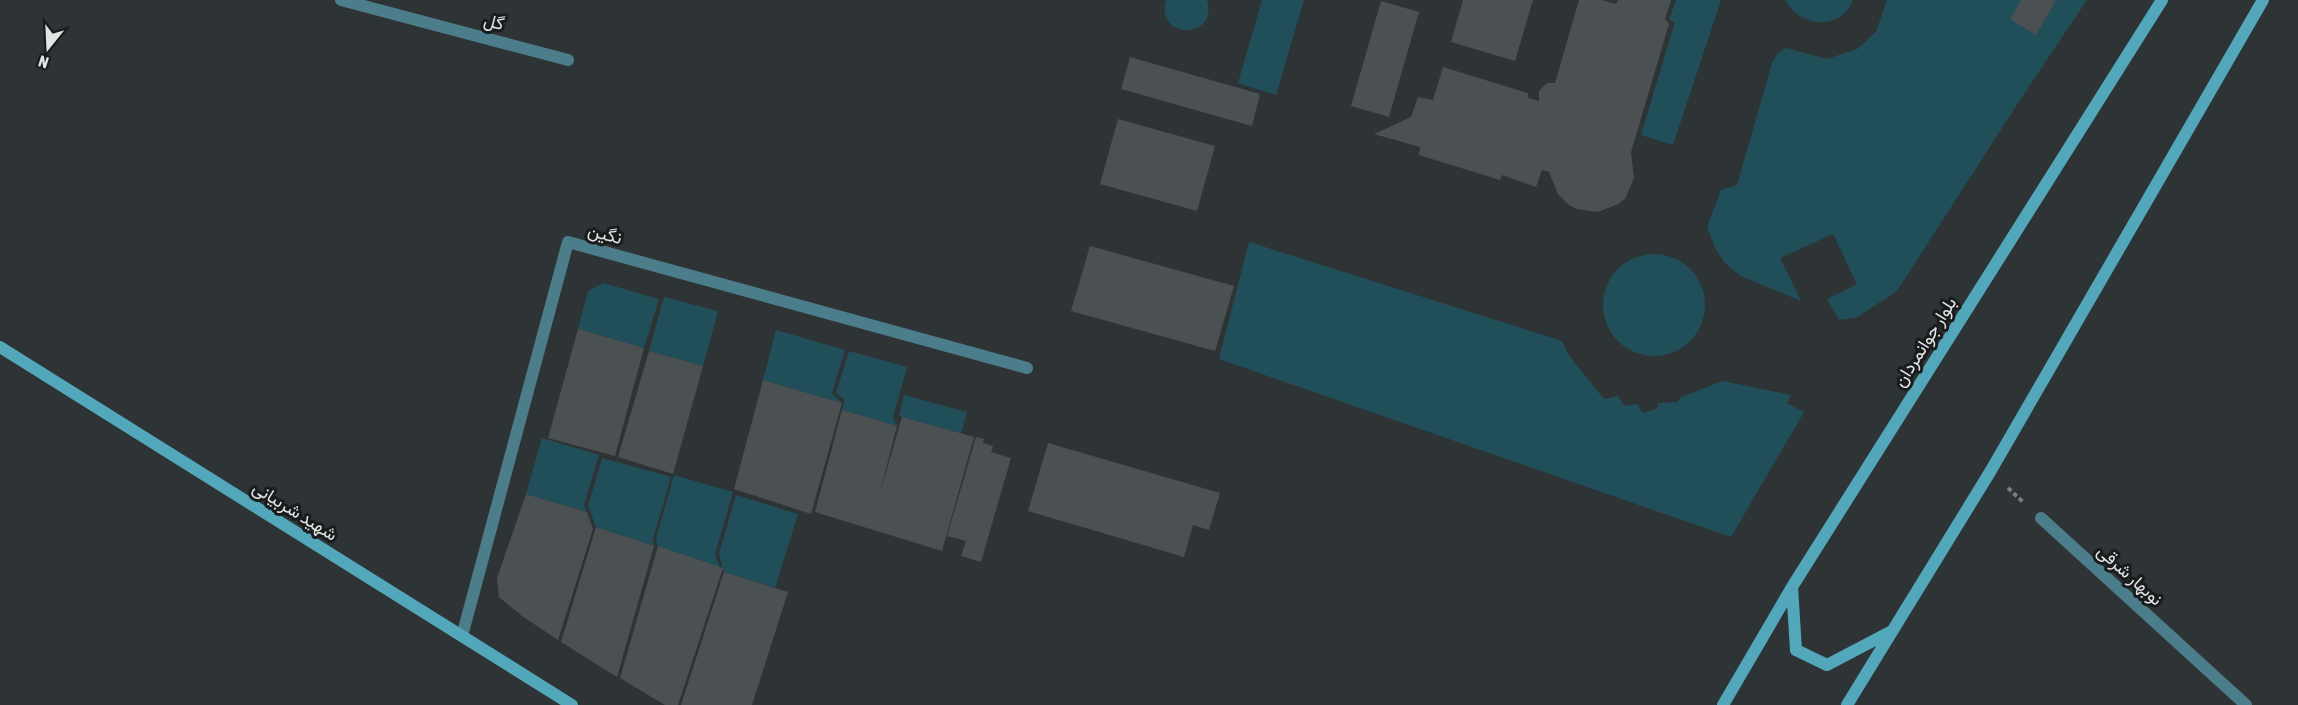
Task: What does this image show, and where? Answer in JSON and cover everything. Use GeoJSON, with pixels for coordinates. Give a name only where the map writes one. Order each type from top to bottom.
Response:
{"type":"FeatureCollection","features":[{"type":"Feature","properties":{"kind":"main road","name":"بلوار جوانمردان"},"geometry":{"type":"LineString","coordinates":[[1723,705],[1792,587],[2162,0]]}},
{"type":"Feature","properties":{"kind":"main road"},"geometry":{"type":"LineString","coordinates":[[1847,705],[1990,472],[2263,0]]}},
{"type":"Feature","properties":{"kind":"main road","name":"شهید شربیانی"},"geometry":{"type":"LineString","coordinates":[[0,347],[572,705]]}},
{"type":"Feature","properties":{"kind":"main road"},"geometry":{"type":"LineString","coordinates":[[1792,587],[1796,650],[1827,665],[1892,631]]}},
{"type":"Feature","properties":{"kind":"street","name":"گل"},"geometry":{"type":"LineString","coordinates":[[341,0],[568,60]]}},
{"type":"Feature","properties":{"kind":"street","name":"نگین"},"geometry":{"type":"LineString","coordinates":[[462,636],[568,242],[1027,368]]}},
{"type":"Feature","properties":{"kind":"street","name":"نوبهار شرقی"},"geometry":{"type":"LineString","coordinates":[[2041,518],[2246,705]]}},
{"type":"Feature","properties":{"kind":"path"},"geometry":{"type":"LineString","coordinates":[[1990,472],[2041,518]]}},
{"type":"Feature","properties":{"kind":"shaded area"},"geometry":{"type":"Polygon","coordinates":[[[1166,0],[1207,0],[1208,13],[1204,23],[1186,30],[1177,28],[1169,22],[1165,13],[1166,0]]]}},
{"type":"Feature","properties":{"kind":"shaded area"},"geometry":{"type":"Polygon","coordinates":[[[1262,0],[1304,0],[1276,95],[1238,83],[1262,0]]]}},
{"type":"Feature","properties":{"kind":"shaded area"},"geometry":{"type":"Polygon","coordinates":[[[1676,0],[1721,0],[1673,145],[1641,135],[1675,22],[1669,20],[1676,0]]]}},
{"type":"Feature","properties":{"kind":"shaded area"},"geometry":{"type":"Polygon","coordinates":[[[1785,0],[1853,0],[1839,17],[1820,22],[1800,16],[1785,0]]]}},
{"type":"Feature","properties":{"kind":"shaded area"},"geometry":{"type":"Polygon","coordinates":[[[1887,0],[2087,0],[1897,291],[1856,318],[1839,320],[1827,299],[1857,284],[1833,234],[1780,258],[1801,301],[1741,276],[1726,264],[1716,250],[1707,227],[1721,190],[1737,185],[1772,63],[1778,53],[1786,48],[1827,59],[1857,49],[1876,32],[1887,0]]]}},
{"type":"Feature","properties":{"kind":"shaded area"},"geometry":{"type":"Polygon","coordinates":[[[1249,242],[1562,341],[1570,357],[1604,399],[1618,396],[1624,406],[1637,404],[1643,413],[1657,409],[1658,403],[1677,402],[1682,397],[1722,381],[1791,395],[1787,403],[1804,412],[1731,537],[1219,359],[1249,242]]]}},
{"type":"Feature","properties":{"kind":"shaded area"},"geometry":{"type":"Polygon","coordinates":[[[1644,254],[1664,254],[1683,262],[1697,276],[1705,295],[1702,325],[1697,334],[1683,348],[1664,356],[1644,356],[1625,348],[1611,334],[1603,315],[1603,295],[1611,276],[1625,262],[1644,254]]]}},
{"type":"Feature","properties":{"kind":"shaded area"},"geometry":{"type":"Polygon","coordinates":[[[603,283],[659,299],[644,348],[578,329],[588,291],[603,283]]]}},
{"type":"Feature","properties":{"kind":"shaded area"},"geometry":{"type":"Polygon","coordinates":[[[664,297],[718,311],[703,366],[649,351],[664,297]]]}},
{"type":"Feature","properties":{"kind":"shaded area"},"geometry":{"type":"Polygon","coordinates":[[[776,330],[845,350],[832,393],[842,403],[763,380],[776,330]]]}},
{"type":"Feature","properties":{"kind":"shaded area"},"geometry":{"type":"Polygon","coordinates":[[[849,351],[907,367],[893,417],[897,426],[842,410],[845,400],[836,393],[849,351]]]}},
{"type":"Feature","properties":{"kind":"shaded area"},"geometry":{"type":"Polygon","coordinates":[[[904,395],[967,412],[961,434],[899,415],[904,395]]]}},
{"type":"Feature","properties":{"kind":"shaded area"},"geometry":{"type":"Polygon","coordinates":[[[542,438],[599,455],[584,505],[587,512],[526,494],[542,438]]]}},
{"type":"Feature","properties":{"kind":"shaded area"},"geometry":{"type":"Polygon","coordinates":[[[602,458],[671,477],[653,539],[654,546],[596,527],[588,506],[602,458]]]}},
{"type":"Feature","properties":{"kind":"shaded area"},"geometry":{"type":"Polygon","coordinates":[[[674,475],[733,492],[715,554],[720,568],[658,546],[656,539],[674,475]]]}},
{"type":"Feature","properties":{"kind":"shaded area"},"geometry":{"type":"Polygon","coordinates":[[[736,495],[798,514],[775,588],[724,572],[719,554],[736,495]]]}},
{"type":"Feature","properties":{"kind":"building"},"geometry":{"type":"Polygon","coordinates":[[[1463,0],[1533,0],[1515,61],[1451,42],[1463,0]]]}},
{"type":"Feature","properties":{"kind":"building"},"geometry":{"type":"Polygon","coordinates":[[[1579,0],[1601,0],[1616,4],[1618,0],[1671,0],[1665,19],[1669,24],[1631,152],[1634,178],[1625,199],[1618,204],[1598,212],[1577,209],[1569,205],[1558,194],[1549,172],[1542,170],[1536,187],[1502,175],[1500,180],[1419,155],[1420,147],[1374,134],[1411,117],[1418,97],[1433,100],[1443,67],[1528,93],[1528,98],[1539,101],[1539,91],[1547,83],[1555,83],[1579,0]]]}},
{"type":"Feature","properties":{"kind":"building"},"geometry":{"type":"Polygon","coordinates":[[[2021,0],[2056,0],[2036,35],[2010,19],[2021,0]]]}},
{"type":"Feature","properties":{"kind":"building"},"geometry":{"type":"Polygon","coordinates":[[[1381,1],[1419,12],[1389,117],[1351,106],[1381,1]]]}},
{"type":"Feature","properties":{"kind":"building"},"geometry":{"type":"Polygon","coordinates":[[[1130,57],[1260,94],[1252,126],[1121,89],[1130,57]]]}},
{"type":"Feature","properties":{"kind":"building"},"geometry":{"type":"Polygon","coordinates":[[[1118,119],[1215,146],[1197,211],[1100,184],[1118,119]]]}},
{"type":"Feature","properties":{"kind":"building"},"geometry":{"type":"Polygon","coordinates":[[[1090,246],[1234,286],[1215,351],[1071,311],[1090,246]]]}},
{"type":"Feature","properties":{"kind":"building"},"geometry":{"type":"Polygon","coordinates":[[[578,329],[644,348],[615,456],[548,438],[578,329]]]}},
{"type":"Feature","properties":{"kind":"building"},"geometry":{"type":"Polygon","coordinates":[[[649,351],[703,366],[673,474],[618,457],[649,351]]]}},
{"type":"Feature","properties":{"kind":"building"},"geometry":{"type":"Polygon","coordinates":[[[763,380],[842,403],[811,514],[734,489],[763,380]]]}},
{"type":"Feature","properties":{"kind":"building"},"geometry":{"type":"Polygon","coordinates":[[[842,410],[897,426],[879,496],[902,417],[974,437],[942,551],[815,512],[842,410]]]}},
{"type":"Feature","properties":{"kind":"building"},"geometry":{"type":"Polygon","coordinates":[[[976,437],[984,439],[983,443],[993,446],[991,452],[1011,458],[981,562],[961,556],[966,541],[947,536],[976,437]]]}},
{"type":"Feature","properties":{"kind":"building"},"geometry":{"type":"Polygon","coordinates":[[[1048,443],[1220,493],[1209,530],[1193,525],[1184,557],[1028,511],[1048,443]]]}},
{"type":"Feature","properties":{"kind":"building"},"geometry":{"type":"Polygon","coordinates":[[[526,494],[587,512],[593,529],[558,640],[522,616],[499,597],[497,578],[526,494]]]}},
{"type":"Feature","properties":{"kind":"building"},"geometry":{"type":"Polygon","coordinates":[[[596,527],[654,546],[617,677],[561,642],[596,527]]]}},
{"type":"Feature","properties":{"kind":"building"},"geometry":{"type":"Polygon","coordinates":[[[658,546],[723,568],[678,705],[665,705],[620,678],[658,546]]]}},
{"type":"Feature","properties":{"kind":"building"},"geometry":{"type":"Polygon","coordinates":[[[724,572],[788,592],[752,705],[681,705],[724,572]]]}}]}
